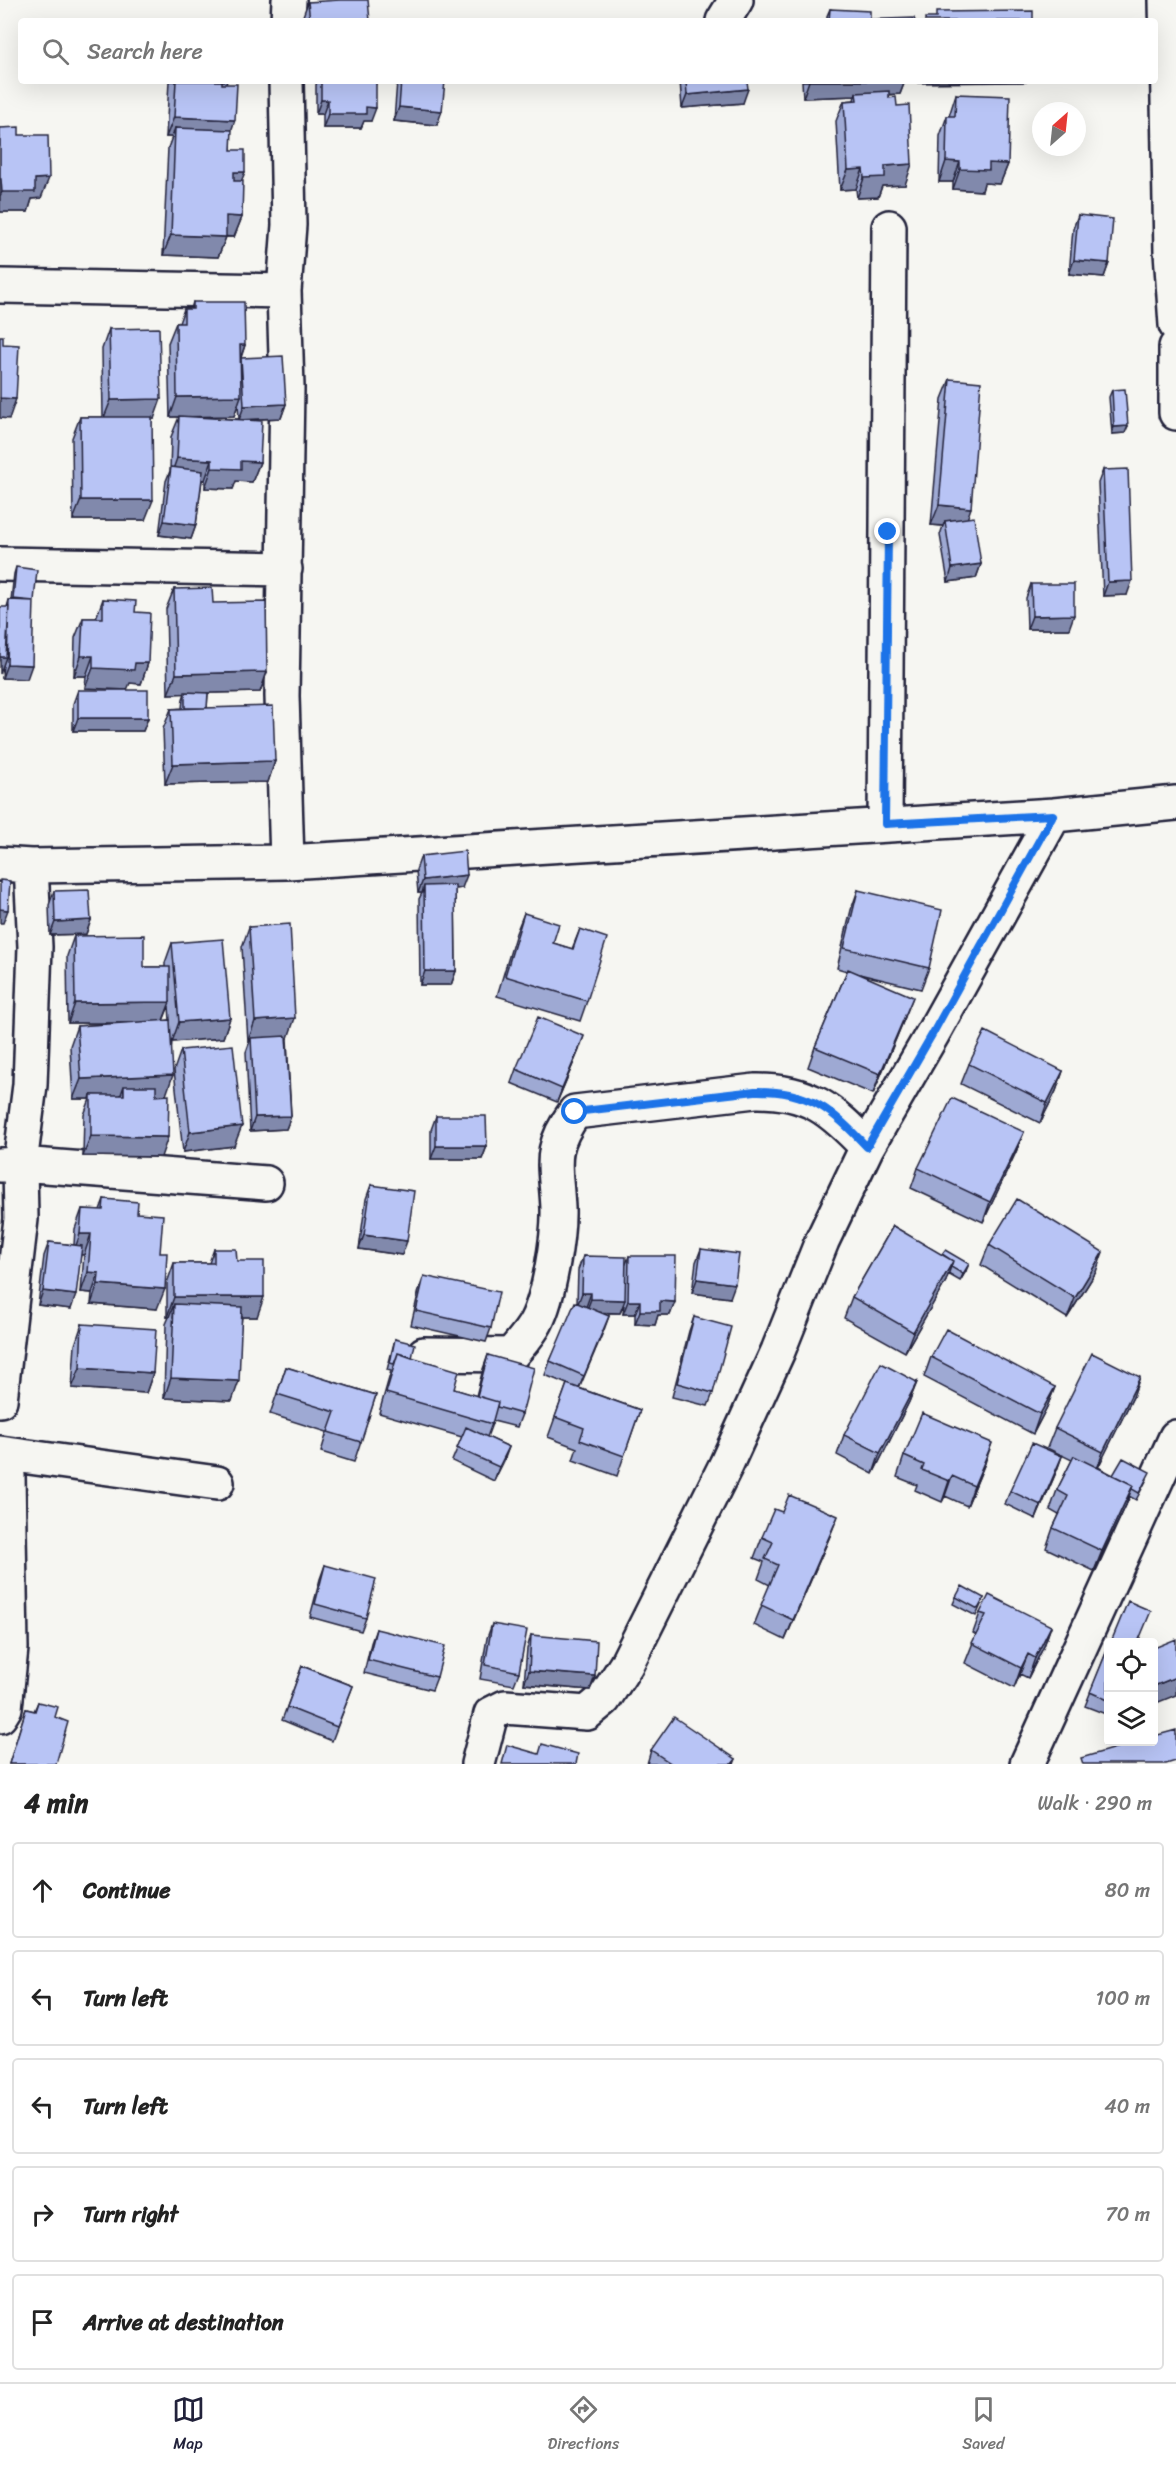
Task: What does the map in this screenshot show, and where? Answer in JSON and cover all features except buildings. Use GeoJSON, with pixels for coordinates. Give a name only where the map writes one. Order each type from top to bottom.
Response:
{"type":"FeatureCollection","features":[{"type":"Feature","properties":{"kind":"street"},"geometry":{"type":"LineString","coordinates":[[288,18],[289,0]]}},
{"type":"Feature","properties":{"kind":"street"},"geometry":{"type":"LineString","coordinates":[[725,18],[736,0]]}},
{"type":"Feature","properties":{"kind":"street"},"geometry":{"type":"LineString","coordinates":[[1166,0],[1171,252],[1176,325]]}},
{"type":"Feature","properties":{"kind":"street"},"geometry":{"type":"LineString","coordinates":[[286,84],[289,225],[284,291],[287,388],[282,696],[287,862]]}},
{"type":"Feature","properties":{"kind":"street"},"geometry":{"type":"LineString","coordinates":[[885,824],[889,227]]}},
{"type":"Feature","properties":{"kind":"street"},"geometry":{"type":"LineString","coordinates":[[0,286],[284,291]]}},
{"type":"Feature","properties":{"kind":"street"},"geometry":{"type":"LineString","coordinates":[[1176,347],[1176,413]]}},
{"type":"Feature","properties":{"kind":"street"},"geometry":{"type":"LineString","coordinates":[[0,564],[285,569]]}},
{"type":"Feature","properties":{"kind":"street"},"geometry":{"type":"LineString","coordinates":[[0,1400],[21,1219],[10,1164],[30,1085],[35,947],[16,865],[287,862],[1053,815],[1176,803]]}},
{"type":"Feature","properties":{"kind":"street"},"geometry":{"type":"LineString","coordinates":[[478,1764],[491,1714],[505,1707],[587,1713],[604,1699],[626,1665],[726,1464],[778,1351],[822,1240],[867,1147],[933,1033],[1053,815]]}},
{"type":"Feature","properties":{"kind":"street"},"geometry":{"type":"LineString","coordinates":[[424,1354],[511,1355],[536,1322],[549,1284],[558,1210],[554,1174],[557,1142],[575,1112],[755,1091],[782,1091],[804,1098],[838,1116],[867,1147]]}},
{"type":"Feature","properties":{"kind":"street"},"geometry":{"type":"LineString","coordinates":[[10,1164],[266,1183]]}},
{"type":"Feature","properties":{"kind":"street"},"geometry":{"type":"LineString","coordinates":[[1028,1764],[1166,1478],[1176,1437]]}},
{"type":"Feature","properties":{"kind":"street"},"geometry":{"type":"LineString","coordinates":[[0,1453],[217,1483]]}},
{"type":"Feature","properties":{"kind":"street"},"geometry":{"type":"LineString","coordinates":[[0,1460],[9,1475],[11,1648],[5,1708],[0,1716]]}},
{"type":"Feature","properties":{"kind":"route"},"geometry":{"type":"LineString","coordinates":[[575,1112],[608,1106],[755,1091],[782,1091],[804,1098],[838,1116],[867,1147],[933,1033],[1053,815],[885,824],[888,532]]}}]}
